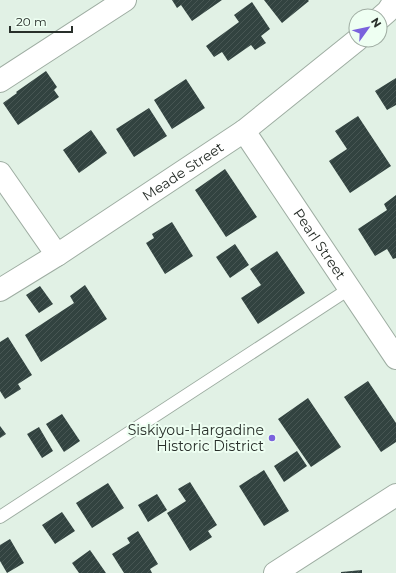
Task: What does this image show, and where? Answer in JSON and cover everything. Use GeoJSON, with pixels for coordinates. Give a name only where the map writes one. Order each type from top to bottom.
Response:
{"type":"FeatureCollection","features":[{"type":"Feature","properties":{"kind":"street"},"geometry":{"type":"LineString","coordinates":[[0,81],[126,0]]}},
{"type":"Feature","properties":{"kind":"street"},"geometry":{"type":"LineString","coordinates":[[388,10],[395,0]]}},
{"type":"Feature","properties":{"kind":"street","name":"Meade Street"},"geometry":{"type":"LineString","coordinates":[[0,290],[57,255],[244,131],[348,47]]}},
{"type":"Feature","properties":{"kind":"street","name":"Pearl Street"},"geometry":{"type":"LineString","coordinates":[[244,131],[396,358]]}},
{"type":"Feature","properties":{"kind":"street"},"geometry":{"type":"LineString","coordinates":[[0,173],[57,255]]}},
{"type":"Feature","properties":{"kind":"street"},"geometry":{"type":"LineString","coordinates":[[275,573],[396,495]]}},
{"type":"Feature","properties":{"kind":"lane"},"geometry":{"type":"LineString","coordinates":[[0,517],[349,289]]}},
{"type":"Feature","properties":{"kind":"building"},"geometry":{"type":"Polygon","coordinates":[[[172,0],[222,0],[192,21],[181,5],[177,8],[172,0]]]}},
{"type":"Feature","properties":{"kind":"building"},"geometry":{"type":"Polygon","coordinates":[[[264,0],[308,0],[309,1],[282,23],[264,0]]]}},
{"type":"Feature","properties":{"kind":"building"},"geometry":{"type":"Polygon","coordinates":[[[252,2],[270,29],[261,36],[266,43],[255,50],[251,45],[228,61],[222,52],[214,57],[206,46],[239,22],[234,15],[252,2]]]}},
{"type":"Feature","properties":{"kind":"building"},"geometry":{"type":"Polygon","coordinates":[[[46,71],[57,87],[54,90],[59,97],[18,125],[3,103],[46,71]]]}},
{"type":"Feature","properties":{"kind":"building"},"geometry":{"type":"Polygon","coordinates":[[[396,78],[396,105],[387,110],[375,91],[396,78]]]}},
{"type":"Feature","properties":{"kind":"building"},"geometry":{"type":"Polygon","coordinates":[[[186,79],[205,108],[172,129],[154,100],[186,79]]]}},
{"type":"Feature","properties":{"kind":"building"},"geometry":{"type":"Polygon","coordinates":[[[149,108],[167,136],[134,157],[116,129],[149,108]]]}},
{"type":"Feature","properties":{"kind":"building"},"geometry":{"type":"Polygon","coordinates":[[[358,116],[391,166],[350,193],[329,161],[347,149],[335,131],[358,116]]]}},
{"type":"Feature","properties":{"kind":"building"},"geometry":{"type":"Polygon","coordinates":[[[91,130],[107,153],[79,173],[63,150],[91,130]]]}},
{"type":"Feature","properties":{"kind":"building"},"geometry":{"type":"Polygon","coordinates":[[[225,169],[257,217],[226,237],[195,190],[225,169]]]}},
{"type":"Feature","properties":{"kind":"building"},"geometry":{"type":"Polygon","coordinates":[[[396,195],[396,258],[393,259],[387,249],[375,256],[358,229],[387,210],[384,204],[396,195]]]}},
{"type":"Feature","properties":{"kind":"building"},"geometry":{"type":"Polygon","coordinates":[[[172,222],[193,256],[165,274],[146,243],[154,238],[152,234],[172,222]]]}},
{"type":"Feature","properties":{"kind":"building"},"geometry":{"type":"Polygon","coordinates":[[[235,244],[249,265],[230,278],[216,257],[235,244]]]}},
{"type":"Feature","properties":{"kind":"building"},"geometry":{"type":"Polygon","coordinates":[[[277,251],[305,293],[258,324],[241,298],[261,285],[250,269],[277,251]]]}},
{"type":"Feature","properties":{"kind":"building"},"geometry":{"type":"Polygon","coordinates":[[[85,285],[107,319],[41,362],[25,335],[74,303],[70,296],[85,285]]]}},
{"type":"Feature","properties":{"kind":"building"},"geometry":{"type":"Polygon","coordinates":[[[40,286],[53,304],[39,313],[26,295],[40,286]]]}},
{"type":"Feature","properties":{"kind":"building"},"geometry":{"type":"Polygon","coordinates":[[[8,337],[32,375],[18,384],[21,389],[5,399],[0,391],[0,342],[8,337]]]}},
{"type":"Feature","properties":{"kind":"building"},"geometry":{"type":"Polygon","coordinates":[[[368,381],[396,423],[396,442],[381,452],[344,397],[368,381]]]}},
{"type":"Feature","properties":{"kind":"building"},"geometry":{"type":"Polygon","coordinates":[[[308,398],[341,447],[311,467],[278,419],[308,398]]]}},
{"type":"Feature","properties":{"kind":"building"},"geometry":{"type":"Polygon","coordinates":[[[62,414],[80,441],[64,452],[46,424],[62,414]]]}},
{"type":"Feature","properties":{"kind":"building"},"geometry":{"type":"Polygon","coordinates":[[[0,426],[6,434],[0,438],[0,426]]]}},
{"type":"Feature","properties":{"kind":"building"},"geometry":{"type":"Polygon","coordinates":[[[39,427],[53,451],[42,458],[27,434],[39,427]]]}},
{"type":"Feature","properties":{"kind":"building"},"geometry":{"type":"Polygon","coordinates":[[[297,451],[307,466],[284,482],[274,466],[297,451]]]}},
{"type":"Feature","properties":{"kind":"building"},"geometry":{"type":"Polygon","coordinates":[[[264,470],[289,511],[264,526],[239,486],[264,470]]]}},
{"type":"Feature","properties":{"kind":"building"},"geometry":{"type":"Polygon","coordinates":[[[190,482],[217,525],[208,531],[212,537],[190,551],[167,513],[186,501],[178,489],[190,482]]]}},
{"type":"Feature","properties":{"kind":"building"},"geometry":{"type":"Polygon","coordinates":[[[108,483],[124,508],[92,528],[76,503],[108,483]]]}},
{"type":"Feature","properties":{"kind":"building"},"geometry":{"type":"Polygon","coordinates":[[[157,494],[167,510],[148,522],[138,505],[157,494]]]}},
{"type":"Feature","properties":{"kind":"building"},"geometry":{"type":"Polygon","coordinates":[[[62,512],[75,531],[55,544],[42,525],[62,512]]]}},
{"type":"Feature","properties":{"kind":"building"},"geometry":{"type":"Polygon","coordinates":[[[138,531],[158,564],[150,569],[152,573],[124,573],[112,554],[130,543],[127,538],[138,531]]]}},
{"type":"Feature","properties":{"kind":"building"},"geometry":{"type":"Polygon","coordinates":[[[10,539],[24,563],[7,573],[0,561],[0,545],[10,539]]]}},
{"type":"Feature","properties":{"kind":"building"},"geometry":{"type":"Polygon","coordinates":[[[90,550],[106,573],[79,573],[72,563],[90,550]]]}},
{"type":"Feature","properties":{"kind":"building"},"geometry":{"type":"Polygon","coordinates":[[[362,570],[362,573],[341,573],[341,572],[362,570]]]}},
{"type":"Feature","properties":{"kind":"place","name":"Siskiyou-Hargadine Historic District"},"geometry":{"type":"Point","coordinates":[272,438]}}]}
